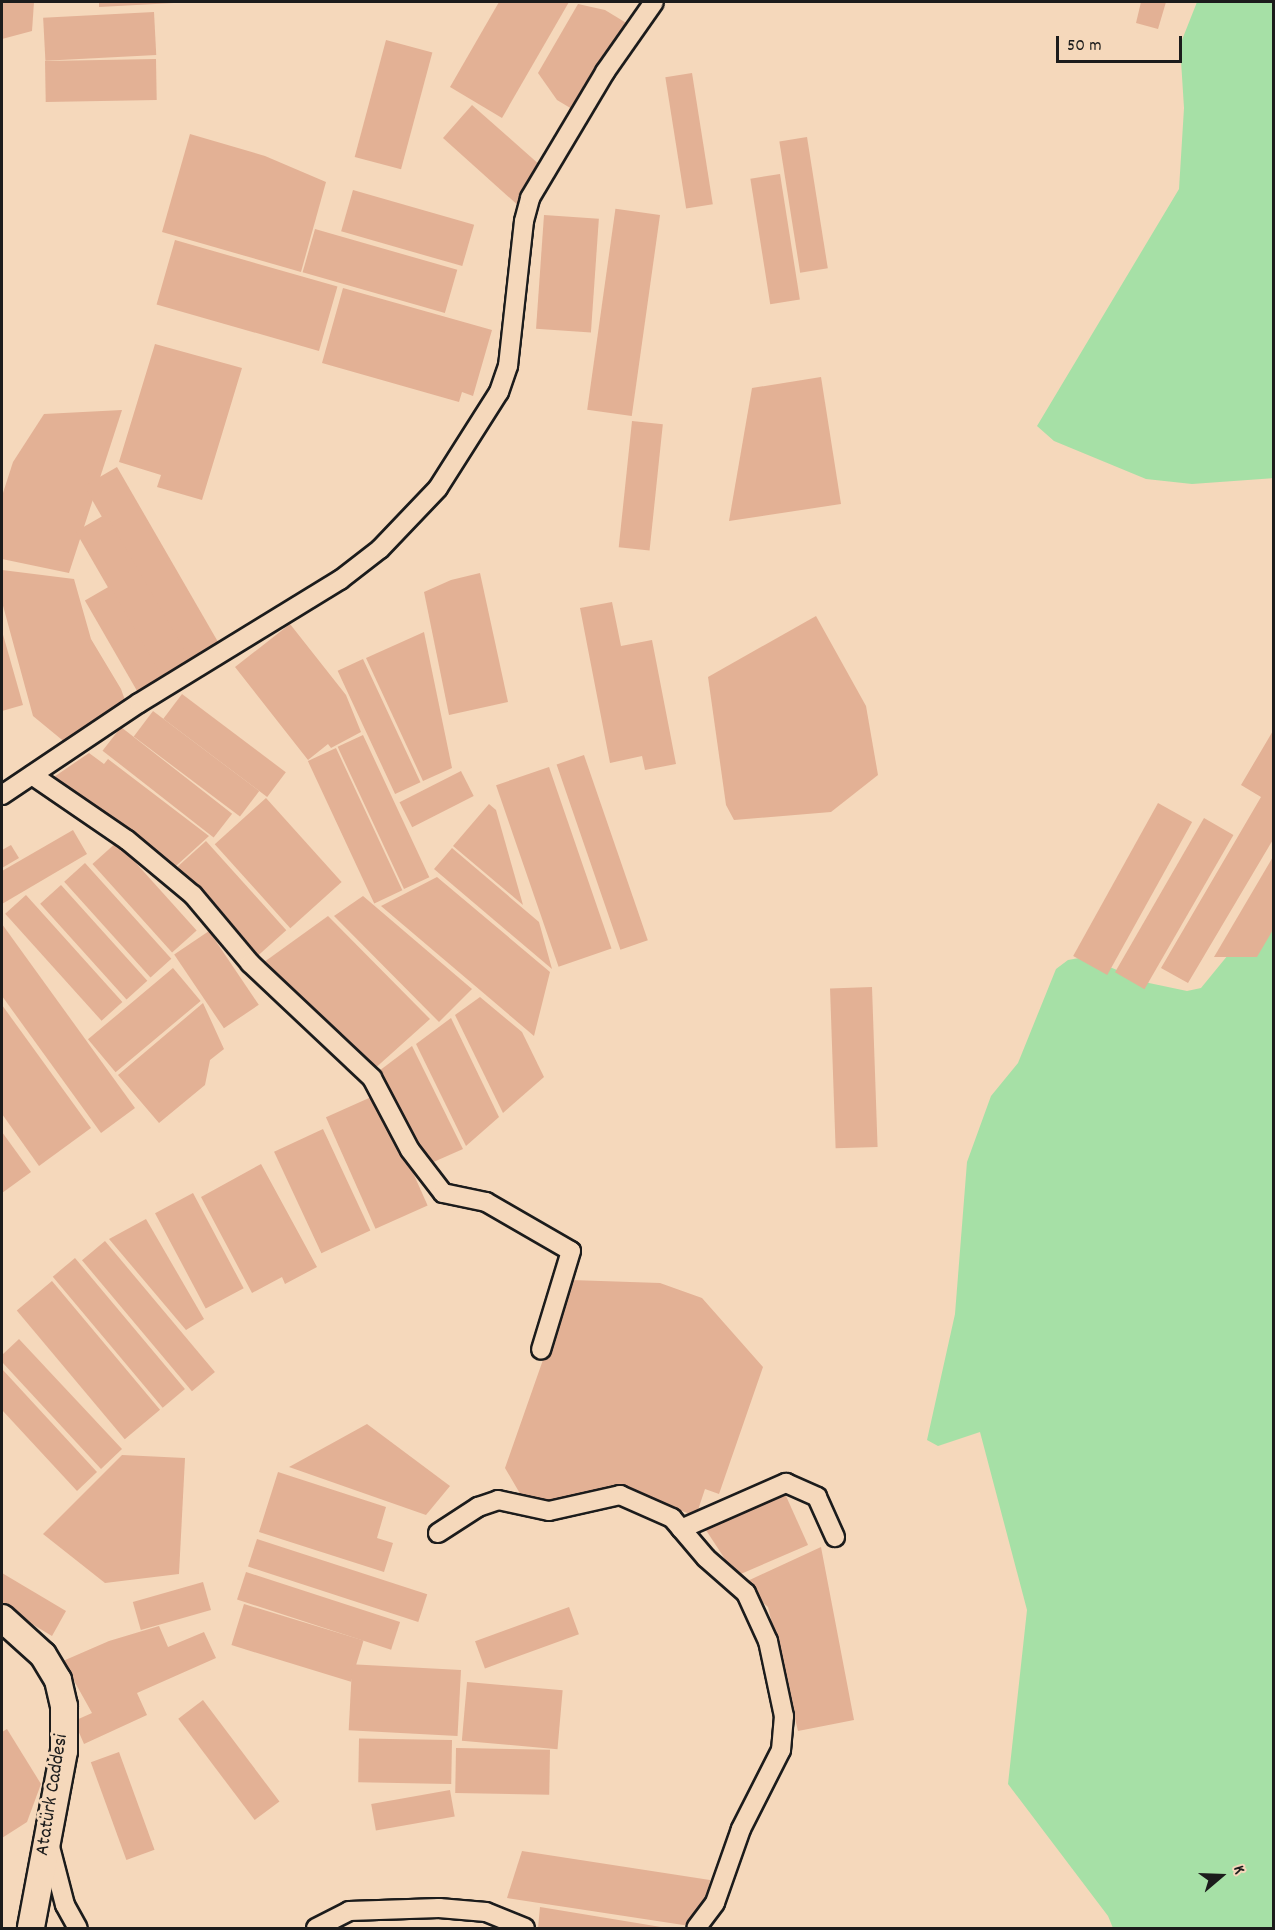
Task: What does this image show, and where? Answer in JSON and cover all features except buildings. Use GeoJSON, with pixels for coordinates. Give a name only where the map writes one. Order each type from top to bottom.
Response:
{"type":"FeatureCollection","features":[{"type":"Feature","properties":{"kind":"street"},"geometry":{"type":"LineString","coordinates":[[2,795],[139,703],[340,580],[380,549],[438,488],[499,392],[508,366],[524,221],[530,198],[605,72],[654,2]]}},
{"type":"Feature","properties":{"kind":"street"},"geometry":{"type":"LineString","coordinates":[[32,775],[127,840],[193,895],[250,963],[372,1078],[410,1150],[443,1192],[486,1202],[571,1251],[541,1350]]}},
{"type":"Feature","properties":{"kind":"street"},"geometry":{"type":"LineString","coordinates":[[681,1529],[786,1483],[817,1497],[835,1537]]}},
{"type":"Feature","properties":{"kind":"street"},"geometry":{"type":"LineString","coordinates":[[438,1533],[478,1507],[498,1500],[549,1511],[620,1495],[672,1518],[723,1575],[746,1593],[759,1615],[768,1641],[784,1729],[782,1750],[741,1829],[715,1903],[696,1929]]}},
{"type":"Feature","properties":{"kind":"street","name":"Atatürk Caddesi"},"geometry":{"type":"LineString","coordinates":[[2,1618],[43,1655],[58,1680],[64,1706],[64,1751],[31,1929]]}},
{"type":"Feature","properties":{"kind":"street"},"geometry":{"type":"LineString","coordinates":[[47,1836],[65,1905],[78,1929]]}},
{"type":"Feature","properties":{"kind":"street"},"geometry":{"type":"LineString","coordinates":[[316,1929],[349,1911],[439,1908],[486,1912],[525,1929]]}},
{"type":"Feature","properties":{"kind":"green space"},"geometry":{"type":"Polygon","coordinates":[[[1197,2],[1273,2],[1274,478],[1192,484],[1146,479],[1054,441],[1037,426],[1179,189],[1184,108],[1180,45],[1197,2]]]}},
{"type":"Feature","properties":{"kind":"green space"},"geometry":{"type":"Polygon","coordinates":[[[1273,918],[1273,1928],[1113,1928],[1108,1916],[1008,1784],[1027,1610],[980,1432],[938,1446],[927,1440],[955,1314],[967,1162],[991,1096],[1018,1063],[1056,969],[1068,960],[1085,957],[1149,983],[1187,991],[1201,988],[1228,955],[1273,918]]]}}]}
